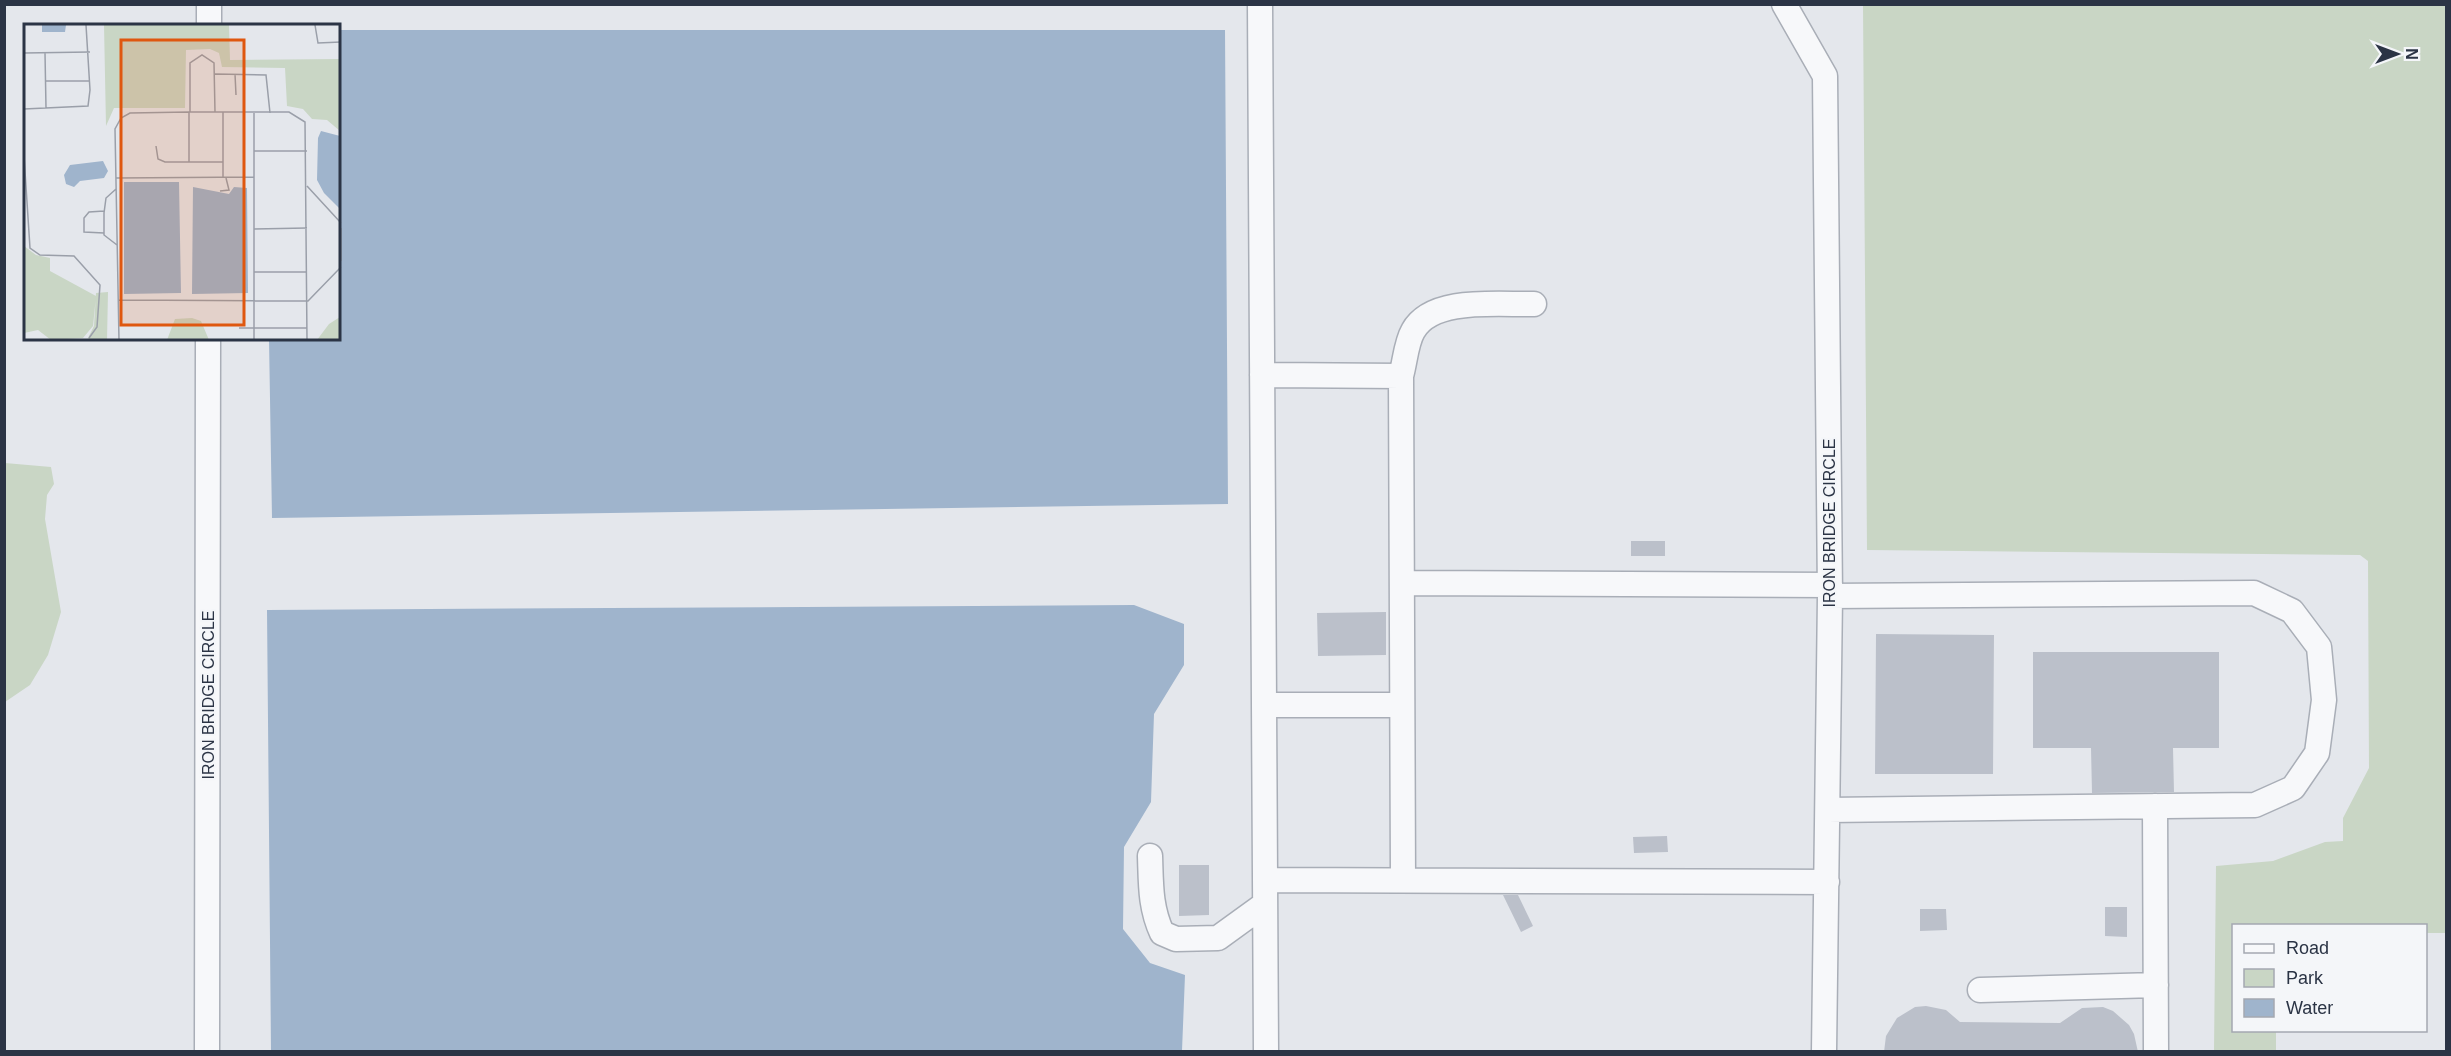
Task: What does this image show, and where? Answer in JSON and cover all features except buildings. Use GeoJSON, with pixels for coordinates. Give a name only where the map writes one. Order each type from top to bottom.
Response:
{"type":"FeatureCollection","features":[{"type":"Feature","properties":{"kind":"street"},"geometry":{"type":"LineString","coordinates":[[209,4],[209,24]]}},
{"type":"Feature","properties":{"kind":"street"},"geometry":{"type":"LineString","coordinates":[[1260,4],[1266,1052]]}},
{"type":"Feature","properties":{"kind":"street","name":"IRON BRIDGE CIRCLE"},"geometry":{"type":"LineString","coordinates":[[1784,4],[1825,76],[1830,591],[1824,1052]]}},
{"type":"Feature","properties":{"kind":"street"},"geometry":{"type":"LineString","coordinates":[[1403,880],[1401,376],[1412,331],[1425,317],[1455,305],[1534,304]]}},
{"type":"Feature","properties":{"kind":"street","name":"IRON BRIDGE CIRCLE"},"geometry":{"type":"LineString","coordinates":[[207,1052],[208,340]]}},
{"type":"Feature","properties":{"kind":"street"},"geometry":{"type":"LineString","coordinates":[[1262,375],[1401,376]]}},
{"type":"Feature","properties":{"kind":"street"},"geometry":{"type":"LineString","coordinates":[[1402,583],[1830,591],[2254,593],[2292,611],[2319,647],[2324,700],[2317,753],[2293,788],[2254,805],[1828,810]]}},
{"type":"Feature","properties":{"kind":"street"},"geometry":{"type":"LineString","coordinates":[[1264,705],[1402,705]]}},
{"type":"Feature","properties":{"kind":"street"},"geometry":{"type":"LineString","coordinates":[[2155,806],[2156,1052]]}},
{"type":"Feature","properties":{"kind":"street"},"geometry":{"type":"LineString","coordinates":[[1150,856],[1151,898],[1155,918],[1162,933],[1176,939],[1218,938],[1265,904]]}},
{"type":"Feature","properties":{"kind":"street"},"geometry":{"type":"LineString","coordinates":[[1265,880],[1827,882]]}},
{"type":"Feature","properties":{"kind":"street"},"geometry":{"type":"LineString","coordinates":[[1980,990],[2156,985]]}},
{"type":"Feature","properties":{"kind":"green space"},"geometry":{"type":"Polygon","coordinates":[[[1863,5],[2446,5],[2446,933],[2427,933],[2427,924],[2232,924],[2232,1032],[2276,1032],[2276,1051],[2214,1051],[2216,866],[2273,861],[2325,842],[2343,841],[2343,818],[2369,768],[2368,561],[2360,555],[1867,550],[1863,5]]]}},
{"type":"Feature","properties":{"kind":"green space"},"geometry":{"type":"Polygon","coordinates":[[[5,463],[51,467],[54,484],[47,495],[45,519],[61,612],[48,655],[30,685],[5,702],[5,463]]]}},
{"type":"Feature","properties":{"kind":"water"},"geometry":{"type":"Polygon","coordinates":[[[340,30],[1225,30],[1228,504],[272,518],[269,340],[340,340],[340,30]]]}},
{"type":"Feature","properties":{"kind":"water"},"geometry":{"type":"Polygon","coordinates":[[[1134,605],[1184,624],[1184,665],[1154,714],[1151,802],[1124,847],[1123,929],[1150,963],[1185,975],[1182,1051],[271,1051],[267,610],[1134,605]]]}}]}
